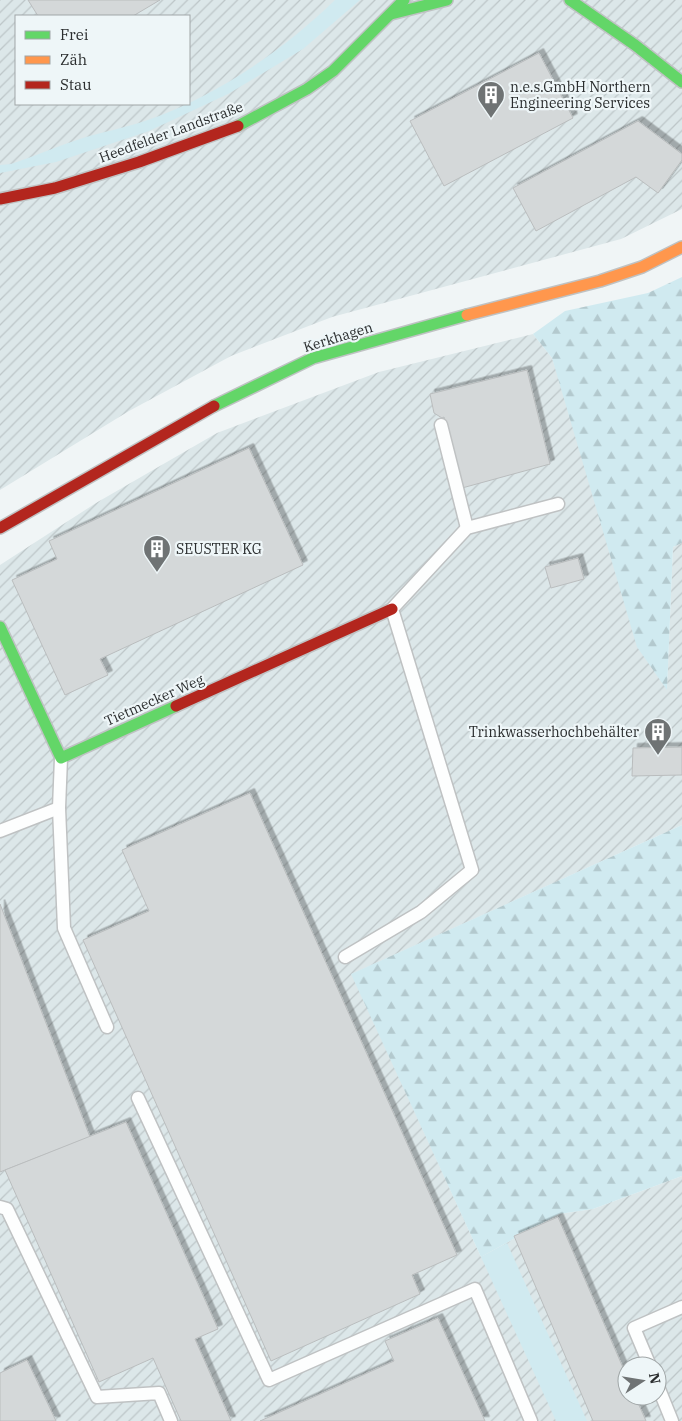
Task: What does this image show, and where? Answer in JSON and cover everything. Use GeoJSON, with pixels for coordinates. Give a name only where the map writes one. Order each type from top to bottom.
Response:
{"type":"FeatureCollection","features":[{"type":"Feature","properties":{"kind":"street","name":"Heedfelder Landstraße"},"geometry":{"type":"LineString","coordinates":[[0,199],[55,188],[139,162],[236,128],[307,89],[333,71],[404,0]]}},
{"type":"Feature","properties":{"kind":"street"},"geometry":{"type":"LineString","coordinates":[[390,14],[447,0]]}},
{"type":"Feature","properties":{"kind":"street"},"geometry":{"type":"LineString","coordinates":[[568,2],[636,45],[682,82]]}},
{"type":"Feature","properties":{"kind":"street","name":"Kerkhagen"},"geometry":{"type":"LineString","coordinates":[[0,528],[198,414],[314,358],[600,281],[642,267],[682,247]]}},
{"type":"Feature","properties":{"kind":"street","name":"Tietmecker Weg"},"geometry":{"type":"LineString","coordinates":[[61,758],[392,609]]}},
{"type":"Feature","properties":{"kind":"street"},"geometry":{"type":"LineString","coordinates":[[0,627],[61,758]]}},
{"type":"Feature","properties":{"kind":"lane"},"geometry":{"type":"LineString","coordinates":[[441,425],[467,528]]}},
{"type":"Feature","properties":{"kind":"lane"},"geometry":{"type":"LineString","coordinates":[[345,956],[421,912],[472,870],[392,609],[467,528],[558,504]]}},
{"type":"Feature","properties":{"kind":"lane"},"geometry":{"type":"LineString","coordinates":[[61,758],[59,808],[64,928],[107,1027]]}},
{"type":"Feature","properties":{"kind":"lane"},"geometry":{"type":"LineString","coordinates":[[0,831],[59,808]]}},
{"type":"Feature","properties":{"kind":"lane"},"geometry":{"type":"LineString","coordinates":[[138,1098],[269,1380],[475,1289],[531,1421]]}},
{"type":"Feature","properties":{"kind":"lane"},"geometry":{"type":"LineString","coordinates":[[0,1207],[6,1209],[97,1397],[159,1393],[171,1421]]}},
{"type":"Feature","properties":{"kind":"lane"},"geometry":{"type":"LineString","coordinates":[[646,1356],[634,1328],[682,1307]]}},
{"type":"Feature","properties":{"kind":"lane"},"geometry":{"type":"LineString","coordinates":[[666,1406],[672,1421]]}},
{"type":"Feature","properties":{"kind":"shaded area"},"geometry":{"type":"Polygon","coordinates":[[[0,0],[682,0],[682,209],[621,239],[332,317],[231,356],[129,411],[0,490],[0,0]]]}},
{"type":"Feature","properties":{"kind":"shaded area"},"geometry":{"type":"Polygon","coordinates":[[[533,334],[552,358],[667,689],[673,547],[682,543],[682,825],[352,974],[481,1257],[559,1214],[593,1209],[682,1176],[682,1421],[0,1421],[0,565],[96,503],[217,433],[379,372],[533,334]]]}},
{"type":"Feature","properties":{"kind":"green space"},"geometry":{"type":"Polygon","coordinates":[[[335,0],[360,0],[303,49],[228,94],[149,131],[56,162],[0,173],[0,165],[11,164],[83,138],[129,126],[185,105],[190,105],[190,103],[221,86],[270,55],[315,19],[335,0]]]}},
{"type":"Feature","properties":{"kind":"green space"},"geometry":{"type":"Polygon","coordinates":[[[682,277],[682,543],[673,547],[667,690],[637,647],[552,358],[533,334],[565,311],[648,293],[682,277]]]}},
{"type":"Feature","properties":{"kind":"green space"},"geometry":{"type":"Polygon","coordinates":[[[682,825],[682,1176],[593,1209],[559,1214],[481,1257],[351,974],[682,825]]]}},
{"type":"Feature","properties":{"kind":"green space"},"geometry":{"type":"Polygon","coordinates":[[[507,1243],[587,1421],[556,1421],[481,1257],[507,1243]]]}},
{"type":"Feature","properties":{"kind":"building"},"geometry":{"type":"Polygon","coordinates":[[[28,0],[160,0],[135,15],[37,15],[28,0]]]}},
{"type":"Feature","properties":{"kind":"building","name":"n.e.s.GmbH Northern Engineering Services"},"geometry":{"type":"Polygon","coordinates":[[[539,53],[573,118],[444,186],[410,121],[539,53]]]}},
{"type":"Feature","properties":{"kind":"building"},"geometry":{"type":"Polygon","coordinates":[[[638,121],[682,154],[682,160],[658,193],[636,177],[536,231],[513,188],[638,121]]]}},
{"type":"Feature","properties":{"kind":"building"},"geometry":{"type":"Polygon","coordinates":[[[527,370],[550,464],[462,488],[444,417],[442,418],[434,413],[430,394],[527,370]]]}},
{"type":"Feature","properties":{"kind":"building","name":"SEUSTER KG"},"geometry":{"type":"Polygon","coordinates":[[[249,448],[303,565],[100,659],[108,675],[65,695],[12,580],[57,559],[49,541],[249,448]]]}},
{"type":"Feature","properties":{"kind":"building"},"geometry":{"type":"Polygon","coordinates":[[[578,558],[584,579],[551,588],[545,567],[578,558]]]}},
{"type":"Feature","properties":{"kind":"building","name":"Trinkwasserhochbehälter"},"geometry":{"type":"Polygon","coordinates":[[[682,747],[682,775],[632,776],[633,748],[682,747]]]}},
{"type":"Feature","properties":{"kind":"building"},"geometry":{"type":"Polygon","coordinates":[[[250,793],[457,1255],[412,1275],[420,1294],[271,1361],[83,940],[149,911],[122,850],[250,793]]]}},
{"type":"Feature","properties":{"kind":"building"},"geometry":{"type":"Polygon","coordinates":[[[0,904],[90,1137],[0,1172],[0,904]]]}},
{"type":"Feature","properties":{"kind":"building"},"geometry":{"type":"Polygon","coordinates":[[[126,1122],[218,1329],[195,1339],[231,1421],[181,1421],[153,1358],[99,1382],[5,1170],[126,1122]]]}},
{"type":"Feature","properties":{"kind":"building"},"geometry":{"type":"Polygon","coordinates":[[[558,1217],[618,1356],[617,1406],[639,1406],[646,1421],[593,1421],[514,1236],[558,1217]]]}},
{"type":"Feature","properties":{"kind":"building"},"geometry":{"type":"Polygon","coordinates":[[[438,1318],[485,1421],[260,1421],[394,1361],[385,1341],[438,1318]]]}},
{"type":"Feature","properties":{"kind":"building"},"geometry":{"type":"Polygon","coordinates":[[[27,1360],[56,1421],[0,1421],[0,1373],[27,1360]]]}},
{"type":"Feature","properties":{"kind":"traffic: fast"},"geometry":{"type":"LineString","coordinates":[[238,126],[307,89],[333,71],[404,0]]}},
{"type":"Feature","properties":{"kind":"traffic: fast"},"geometry":{"type":"LineString","coordinates":[[391,14],[447,0]]}},
{"type":"Feature","properties":{"kind":"traffic: fast"},"geometry":{"type":"LineString","coordinates":[[570,0],[635,45],[682,82]]}},
{"type":"Feature","properties":{"kind":"traffic: fast"},"geometry":{"type":"LineString","coordinates":[[214,406],[313,358],[467,315]]}},
{"type":"Feature","properties":{"kind":"traffic: fast"},"geometry":{"type":"LineString","coordinates":[[0,627],[61,758],[176,706]]}},
{"type":"Feature","properties":{"kind":"traffic: slow"},"geometry":{"type":"LineString","coordinates":[[467,315],[600,281],[642,267],[682,247]]}},
{"type":"Feature","properties":{"kind":"traffic: jam"},"geometry":{"type":"LineString","coordinates":[[0,199],[55,188],[139,162],[238,126]]}},
{"type":"Feature","properties":{"kind":"traffic: jam"},"geometry":{"type":"LineString","coordinates":[[0,528],[214,406]]}},
{"type":"Feature","properties":{"kind":"traffic: jam"},"geometry":{"type":"LineString","coordinates":[[176,706],[392,609]]}},
{"type":"Feature","properties":{"kind":"place","name":"n.e.s.GmbH Northern Engineering Services"},"geometry":{"type":"Point","coordinates":[491,119]}},
{"type":"Feature","properties":{"kind":"place","name":"SEUSTER KG"},"geometry":{"type":"Point","coordinates":[157,573]}},
{"type":"Feature","properties":{"kind":"place","name":"Trinkwasserhochbehälter"},"geometry":{"type":"Point","coordinates":[658,756]}}]}
